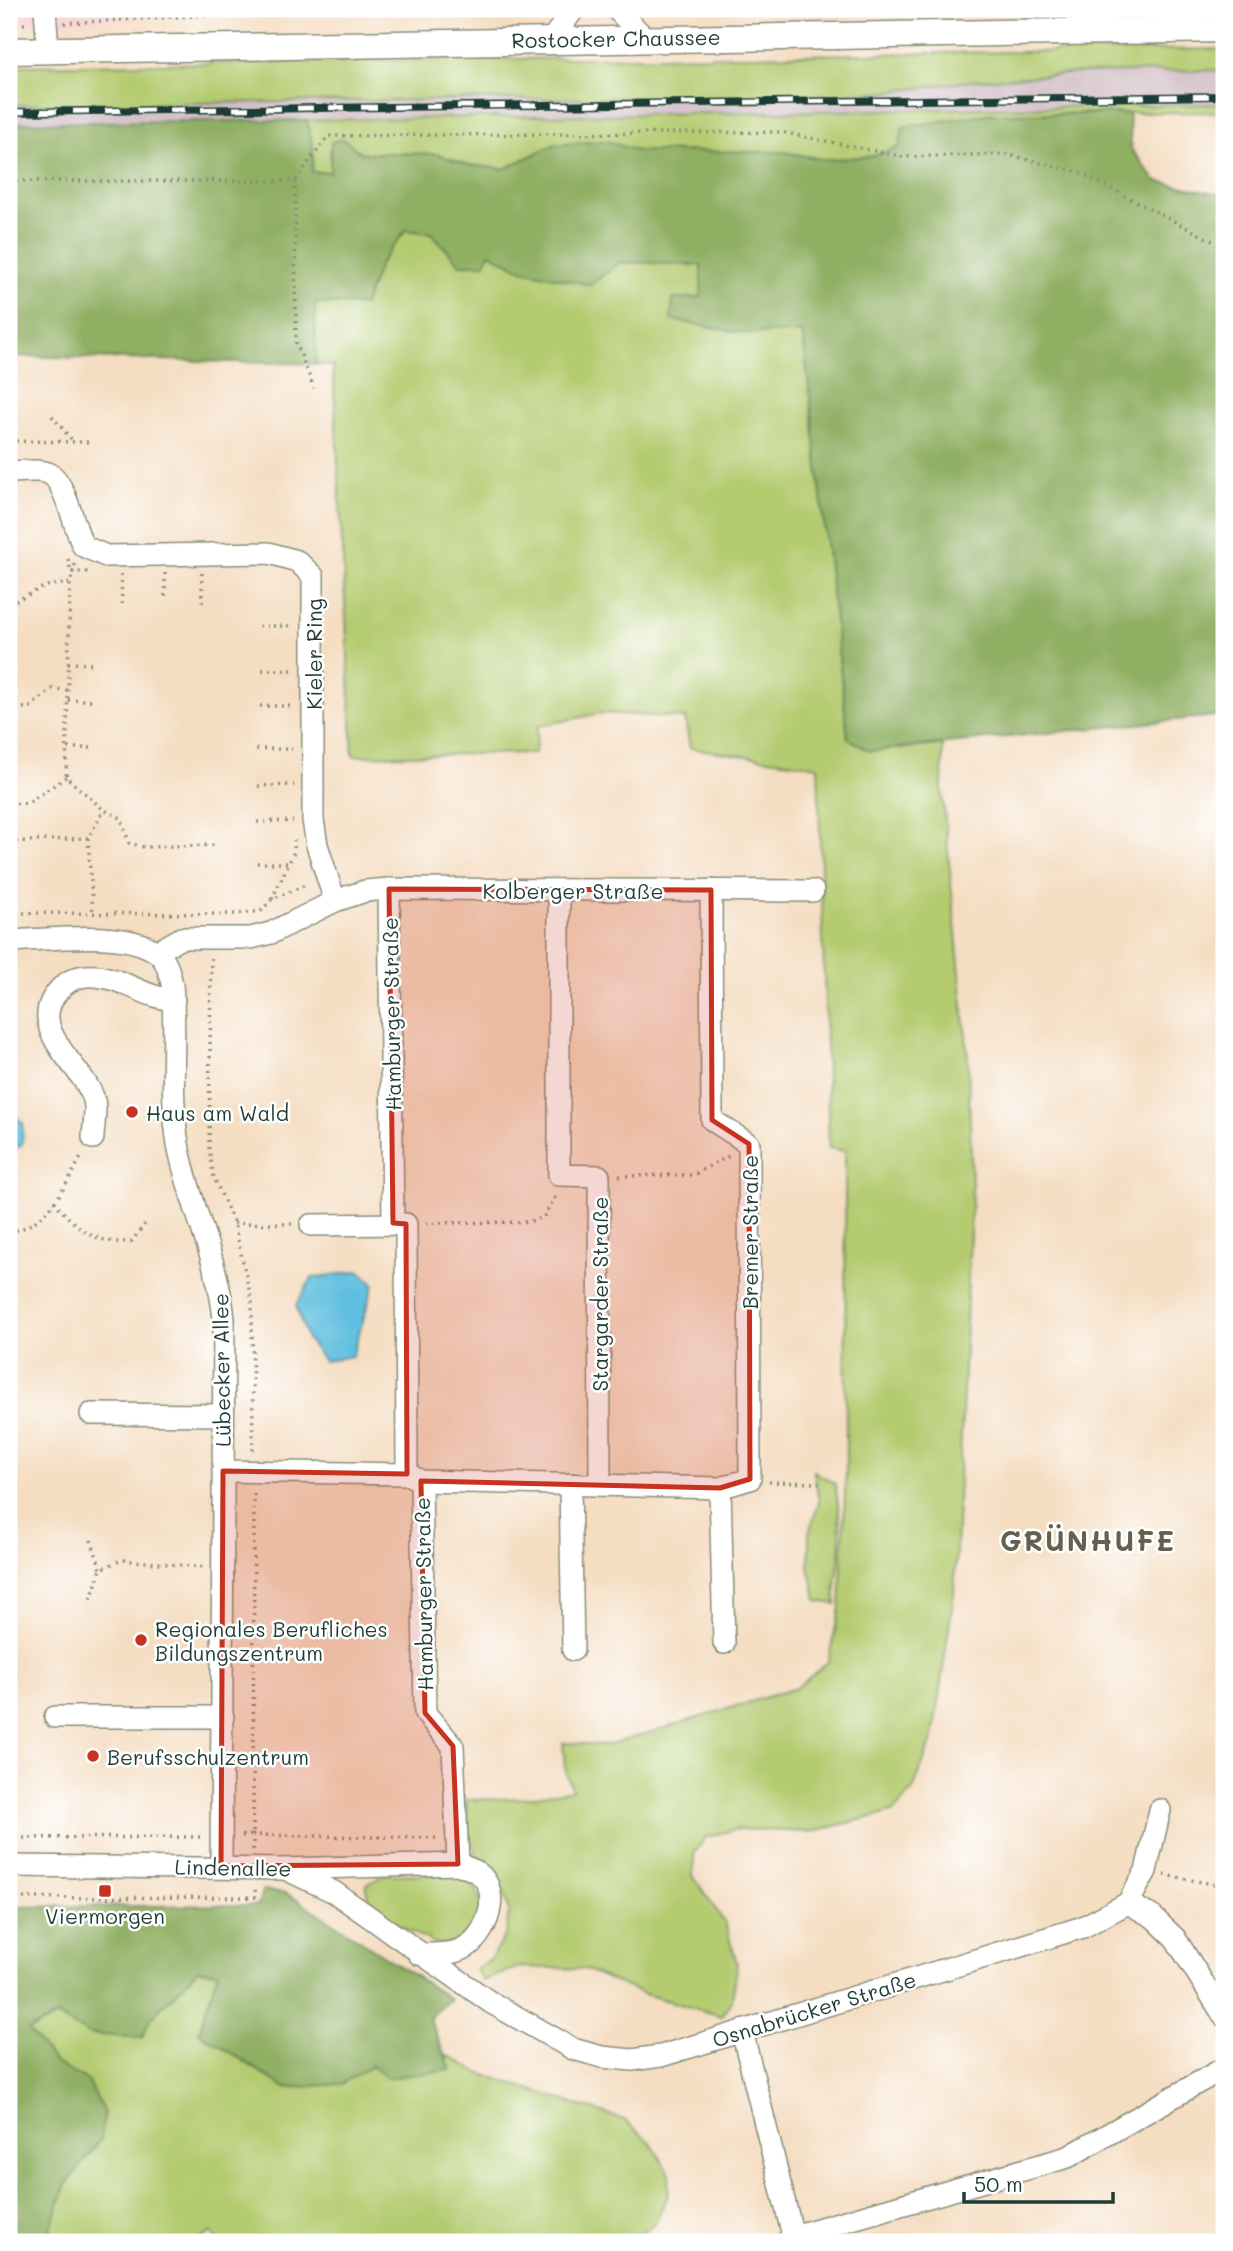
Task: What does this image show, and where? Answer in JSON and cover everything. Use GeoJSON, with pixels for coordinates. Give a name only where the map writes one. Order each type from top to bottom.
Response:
{"type":"FeatureCollection","features":[{"type":"Feature","properties":{"kind":"main road","name":"Rostocker Chaussee"},"geometry":{"type":"LineString","coordinates":[[9,51],[552,39],[1224,29]]}},
{"type":"Feature","properties":{"kind":"street"},"geometry":{"type":"LineString","coordinates":[[552,39],[574,9]]}},
{"type":"Feature","properties":{"kind":"street"},"geometry":{"type":"LineString","coordinates":[[616,9],[645,38]]}},
{"type":"Feature","properties":{"kind":"street"},"geometry":{"type":"LineString","coordinates":[[46,16],[48,50]]}},
{"type":"Feature","properties":{"kind":"street"},"geometry":{"type":"LineString","coordinates":[[9,472],[48,473],[60,482],[72,524],[74,547]]}},
{"type":"Feature","properties":{"kind":"street","name":"Kieler Ring"},"geometry":{"type":"LineString","coordinates":[[74,547],[106,556],[269,553],[297,561],[313,576],[313,820],[326,877],[335,901]]}},
{"type":"Feature","properties":{"kind":"street","name":"Kolberger Straße"},"geometry":{"type":"LineString","coordinates":[[335,901],[365,891],[389,890],[813,891]]}},
{"type":"Feature","properties":{"kind":"street","name":"Hamburger Straße"},"geometry":{"type":"LineString","coordinates":[[389,890],[400,1223],[425,1713],[453,1746],[457,1864]]}},
{"type":"Feature","properties":{"kind":"street"},"geometry":{"type":"LineString","coordinates":[[559,890],[559,1175]]}},
{"type":"Feature","properties":{"kind":"street","name":"Bremer Straße"},"geometry":{"type":"LineString","coordinates":[[711,890],[712,1120],[749,1144],[750,1479]]}},
{"type":"Feature","properties":{"kind":"street"},"geometry":{"type":"LineString","coordinates":[[9,941],[126,940],[157,952],[181,938],[251,938],[271,933],[335,901]]}},
{"type":"Feature","properties":{"kind":"street","name":"Lübecker Allee"},"geometry":{"type":"LineString","coordinates":[[157,952],[168,967],[174,1000],[177,1140],[184,1175],[221,1291],[221,1866]]}},
{"type":"Feature","properties":{"kind":"street"},"geometry":{"type":"LineString","coordinates":[[93,1138],[94,1101],[51,1033],[48,1013],[53,997],[66,982],[85,976],[115,980],[160,999],[174,1000]]}},
{"type":"Feature","properties":{"kind":"street","name":"Stargarder Straße"},"geometry":{"type":"LineString","coordinates":[[559,1175],[599,1176],[600,1485]]}},
{"type":"Feature","properties":{"kind":"street"},"geometry":{"type":"LineString","coordinates":[[311,1225],[400,1223]]}},
{"type":"Feature","properties":{"kind":"street"},"geometry":{"type":"LineString","coordinates":[[91,1414],[223,1415]]}},
{"type":"Feature","properties":{"kind":"street"},"geometry":{"type":"LineString","coordinates":[[223,1471],[720,1489],[750,1479]]}},
{"type":"Feature","properties":{"kind":"street"},"geometry":{"type":"LineString","coordinates":[[570,1484],[573,1650]]}},
{"type":"Feature","properties":{"kind":"street"},"geometry":{"type":"LineString","coordinates":[[720,1489],[724,1643]]}},
{"type":"Feature","properties":{"kind":"street"},"geometry":{"type":"LineString","coordinates":[[55,1717],[223,1717]]}},
{"type":"Feature","properties":{"kind":"street"},"geometry":{"type":"LineString","coordinates":[[1160,1811],[1146,1871],[1128,1903],[1153,1917],[1175,1938],[1224,2016]]}},
{"type":"Feature","properties":{"kind":"street"},"geometry":{"type":"LineString","coordinates":[[419,1954],[464,1949],[480,1933],[489,1915],[490,1889],[479,1873],[457,1864]]}},
{"type":"Feature","properties":{"kind":"street","name":"Lindenallee"},"geometry":{"type":"LineString","coordinates":[[9,1866],[221,1866],[285,1869],[457,1864]]}},
{"type":"Feature","properties":{"kind":"street","name":"Osnabrücker Straße"},"geometry":{"type":"LineString","coordinates":[[285,1869],[334,1892],[419,1954],[547,2036],[573,2049],[602,2057],[632,2060],[661,2056],[1083,1927],[1128,1903]]}},
{"type":"Feature","properties":{"kind":"street"},"geometry":{"type":"LineString","coordinates":[[742,2031],[790,2239],[1068,2157],[1224,2067]]}},
{"type":"Feature","properties":{"kind":"path"},"geometry":{"type":"LineString","coordinates":[[9,24],[46,16],[321,9]]}},
{"type":"Feature","properties":{"kind":"path"},"geometry":{"type":"LineString","coordinates":[[314,388],[296,343],[295,181],[328,135],[782,132],[903,157],[1005,154],[1079,172],[1224,247]]}},
{"type":"Feature","properties":{"kind":"path"},"geometry":{"type":"LineString","coordinates":[[9,181],[295,181]]}},
{"type":"Feature","properties":{"kind":"path"},"geometry":{"type":"LineString","coordinates":[[52,416],[74,442]]}},
{"type":"Feature","properties":{"kind":"path"},"geometry":{"type":"LineString","coordinates":[[9,441],[90,442]]}},
{"type":"Feature","properties":{"kind":"path"},"geometry":{"type":"LineString","coordinates":[[66,777],[70,583],[74,547]]}},
{"type":"Feature","properties":{"kind":"path"},"geometry":{"type":"LineString","coordinates":[[71,572],[74,547]]}},
{"type":"Feature","properties":{"kind":"path"},"geometry":{"type":"LineString","coordinates":[[165,571],[165,599]]}},
{"type":"Feature","properties":{"kind":"path"},"geometry":{"type":"LineString","coordinates":[[154,572],[177,571]]}},
{"type":"Feature","properties":{"kind":"path"},"geometry":{"type":"LineString","coordinates":[[190,571],[215,571]]}},
{"type":"Feature","properties":{"kind":"path"},"geometry":{"type":"LineString","coordinates":[[202,571],[202,603]]}},
{"type":"Feature","properties":{"kind":"path"},"geometry":{"type":"LineString","coordinates":[[71,572],[96,572]]}},
{"type":"Feature","properties":{"kind":"path"},"geometry":{"type":"LineString","coordinates":[[108,572],[132,572]]}},
{"type":"Feature","properties":{"kind":"path"},"geometry":{"type":"LineString","coordinates":[[121,572],[122,604]]}},
{"type":"Feature","properties":{"kind":"path"},"geometry":{"type":"LineString","coordinates":[[9,604],[46,586],[70,583]]}},
{"type":"Feature","properties":{"kind":"path"},"geometry":{"type":"LineString","coordinates":[[295,615],[295,637]]}},
{"type":"Feature","properties":{"kind":"path"},"geometry":{"type":"LineString","coordinates":[[259,626],[295,626]]}},
{"type":"Feature","properties":{"kind":"path"},"geometry":{"type":"LineString","coordinates":[[295,659],[295,682]]}},
{"type":"Feature","properties":{"kind":"path"},"geometry":{"type":"LineString","coordinates":[[68,663],[93,664]]}},
{"type":"Feature","properties":{"kind":"path"},"geometry":{"type":"LineString","coordinates":[[262,670],[295,670]]}},
{"type":"Feature","properties":{"kind":"path"},"geometry":{"type":"LineString","coordinates":[[9,710],[30,707],[52,690],[68,690]]}},
{"type":"Feature","properties":{"kind":"path"},"geometry":{"type":"LineString","coordinates":[[295,694],[295,716]]}},
{"type":"Feature","properties":{"kind":"path"},"geometry":{"type":"LineString","coordinates":[[68,700],[93,700]]}},
{"type":"Feature","properties":{"kind":"path"},"geometry":{"type":"LineString","coordinates":[[260,706],[295,706]]}},
{"type":"Feature","properties":{"kind":"path"},"geometry":{"type":"LineString","coordinates":[[294,738],[294,761]]}},
{"type":"Feature","properties":{"kind":"path"},"geometry":{"type":"LineString","coordinates":[[68,748],[94,748]]}},
{"type":"Feature","properties":{"kind":"path"},"geometry":{"type":"LineString","coordinates":[[256,749],[294,749]]}},
{"type":"Feature","properties":{"kind":"path"},"geometry":{"type":"LineString","coordinates":[[294,773],[294,797]]}},
{"type":"Feature","properties":{"kind":"path"},"geometry":{"type":"LineString","coordinates":[[9,804],[28,803],[66,777]]}},
{"type":"Feature","properties":{"kind":"path"},"geometry":{"type":"LineString","coordinates":[[66,777],[104,810],[121,818],[129,843],[144,847],[216,845]]}},
{"type":"Feature","properties":{"kind":"path"},"geometry":{"type":"LineString","coordinates":[[258,786],[294,785]]}},
{"type":"Feature","properties":{"kind":"path"},"geometry":{"type":"LineString","coordinates":[[9,913],[237,914],[261,911],[272,899],[294,852],[294,809]]}},
{"type":"Feature","properties":{"kind":"path"},"geometry":{"type":"LineString","coordinates":[[93,914],[88,838],[104,810]]}},
{"type":"Feature","properties":{"kind":"path"},"geometry":{"type":"LineString","coordinates":[[257,822],[294,821]]}},
{"type":"Feature","properties":{"kind":"path"},"geometry":{"type":"LineString","coordinates":[[9,842],[88,838]]}},
{"type":"Feature","properties":{"kind":"path"},"geometry":{"type":"LineString","coordinates":[[257,863],[288,863]]}},
{"type":"Feature","properties":{"kind":"path"},"geometry":{"type":"LineString","coordinates":[[272,899],[326,877]]}},
{"type":"Feature","properties":{"kind":"path"},"geometry":{"type":"LineString","coordinates":[[211,938],[209,1148],[214,1178],[234,1223],[311,1225]]}},
{"type":"Feature","properties":{"kind":"path"},"geometry":{"type":"LineString","coordinates":[[9,1232],[36,1224],[54,1201],[93,1138]]}},
{"type":"Feature","properties":{"kind":"path"},"geometry":{"type":"LineString","coordinates":[[599,1176],[694,1175],[749,1144]]}},
{"type":"Feature","properties":{"kind":"path"},"geometry":{"type":"LineString","coordinates":[[400,1223],[527,1222],[543,1218],[557,1200],[559,1175]]}},
{"type":"Feature","properties":{"kind":"path"},"geometry":{"type":"LineString","coordinates":[[54,1201],[81,1231],[97,1238],[132,1241],[145,1224]]}},
{"type":"Feature","properties":{"kind":"path"},"geometry":{"type":"LineString","coordinates":[[750,1479],[769,1483],[819,1483]]}},
{"type":"Feature","properties":{"kind":"path"},"geometry":{"type":"LineString","coordinates":[[90,1599],[101,1569],[91,1540]]}},
{"type":"Feature","properties":{"kind":"path"},"geometry":{"type":"LineString","coordinates":[[101,1569],[122,1560],[161,1566],[223,1568]]}},
{"type":"Feature","properties":{"kind":"path"},"geometry":{"type":"LineString","coordinates":[[9,1898],[256,1897],[253,1836],[457,1838]]}},
{"type":"Feature","properties":{"kind":"path"},"geometry":{"type":"LineString","coordinates":[[1146,1871],[1224,1886]]}},
{"type":"Feature","properties":{"kind":"highlighted area"},"geometry":{"type":"Polygon","coordinates":[[[389,889],[711,890],[712,1120],[749,1144],[750,1479],[720,1488],[421,1481],[425,1713],[453,1746],[458,1864],[221,1866],[223,1471],[407,1474],[406,1224],[393,1223],[389,889]]]}},
{"type":"Feature","properties":{"kind":"shaded area"},"geometry":{"type":"Polygon","coordinates":[[[9,9],[321,9],[9,25],[9,9]]]}},
{"type":"Feature","properties":{"kind":"shaded area"},"geometry":{"type":"Polygon","coordinates":[[[1224,70],[1224,104],[9,123],[9,105],[797,96],[886,92],[977,80],[1083,73],[1224,70]]]}},
{"type":"Feature","properties":{"kind":"green space"},"geometry":{"type":"Polygon","coordinates":[[[1224,49],[1224,70],[1083,73],[977,80],[886,92],[797,96],[9,105],[9,66],[1224,49]]]}},
{"type":"Feature","properties":{"kind":"green space"},"geometry":{"type":"Polygon","coordinates":[[[1224,104],[1224,112],[987,114],[874,156],[826,160],[784,152],[637,151],[607,141],[553,145],[504,169],[468,165],[437,154],[361,153],[330,172],[312,172],[313,147],[307,120],[1224,104]]]}},
{"type":"Feature","properties":{"kind":"green space"},"geometry":{"type":"Polygon","coordinates":[[[987,114],[1129,114],[1131,149],[1156,181],[1224,195],[1224,715],[869,751],[848,738],[803,333],[742,333],[671,320],[673,299],[701,297],[701,265],[621,262],[590,285],[522,270],[490,253],[484,264],[460,264],[431,233],[406,230],[380,263],[364,305],[315,303],[316,364],[9,356],[9,123],[307,120],[313,147],[312,172],[330,172],[331,142],[344,139],[361,153],[437,154],[468,165],[504,169],[553,145],[607,141],[637,151],[784,152],[826,160],[874,156],[899,147],[903,127],[987,114]]]}},
{"type":"Feature","properties":{"kind":"green space"},"geometry":{"type":"Polygon","coordinates":[[[406,230],[431,233],[461,264],[490,253],[522,270],[621,262],[702,265],[701,297],[742,333],[803,333],[848,738],[870,751],[943,745],[942,789],[968,1058],[972,1189],[954,1593],[933,1737],[913,1790],[893,1812],[810,1832],[735,1829],[705,1838],[694,1854],[693,1876],[725,1923],[737,1963],[732,2001],[722,2016],[644,1994],[585,1969],[519,1967],[482,1981],[476,1969],[492,1957],[506,1933],[509,1912],[505,1894],[489,1880],[468,1835],[466,1800],[524,1798],[572,1790],[565,1768],[563,1743],[609,1745],[796,1688],[828,1662],[840,1608],[846,1470],[845,1151],[829,1148],[818,766],[690,748],[685,718],[601,713],[538,726],[535,753],[353,756],[333,366],[316,364],[315,302],[364,305],[380,263],[406,230]]]}},
{"type":"Feature","properties":{"kind":"green space"},"geometry":{"type":"Polygon","coordinates":[[[814,1471],[835,1484],[840,1536],[836,1604],[817,1601],[809,1567],[809,1533],[819,1502],[814,1471]]]}},
{"type":"Feature","properties":{"kind":"green space"},"geometry":{"type":"Polygon","coordinates":[[[453,1874],[469,1882],[478,1893],[481,1905],[472,1928],[450,1943],[437,1944],[391,1921],[372,1905],[368,1895],[367,1884],[381,1875],[453,1874]]]}},
{"type":"Feature","properties":{"kind":"green space"},"geometry":{"type":"Polygon","coordinates":[[[263,1890],[285,1893],[300,1901],[450,1999],[429,2018],[451,2070],[387,2078],[372,2066],[341,2084],[285,2088],[199,2032],[218,1972],[198,1970],[150,2019],[142,2038],[89,2034],[57,2016],[29,2030],[54,2062],[89,2082],[104,2113],[101,2139],[65,2186],[46,2242],[9,2242],[9,1907],[258,1905],[263,1890]]]}},
{"type":"Feature","properties":{"kind":"green space"},"geometry":{"type":"Polygon","coordinates":[[[198,1970],[218,1972],[199,2032],[238,2057],[340,2084],[372,2065],[450,2070],[446,2054],[479,2073],[624,2120],[652,2144],[670,2174],[668,2195],[655,2223],[638,2236],[609,2238],[610,2242],[218,2242],[211,2232],[197,2242],[46,2242],[65,2186],[101,2139],[89,2082],[54,2062],[29,2030],[58,2016],[89,2034],[142,2038],[149,2020],[198,1970]]]}},
{"type":"Feature","properties":{"kind":"water"},"geometry":{"type":"Polygon","coordinates":[[[9,1111],[23,1123],[22,1145],[9,1152],[9,1111]]]}},
{"type":"Feature","properties":{"kind":"water"},"geometry":{"type":"Polygon","coordinates":[[[360,1271],[374,1284],[352,1356],[324,1361],[307,1339],[296,1305],[312,1278],[360,1271]]]}},
{"type":"Feature","properties":{"kind":"railway"},"geometry":{"type":"LineString","coordinates":[[9,112],[1224,96]]}},
{"type":"Feature","properties":{"kind":"place","name":"Haus am Wald"},"geometry":{"type":"Point","coordinates":[132,1112]}},
{"type":"Feature","properties":{"kind":"place","name":"Regionales Berufliches Bildungszentrum"},"geometry":{"type":"Point","coordinates":[141,1640]}},
{"type":"Feature","properties":{"kind":"place","name":"Berufsschulzentrum"},"geometry":{"type":"Point","coordinates":[93,1756]}},
{"type":"Feature","properties":{"kind":"place","name":"Viermorgen"},"geometry":{"type":"Point","coordinates":[105,1891]}},
{"type":"Feature","properties":{"kind":"district","name":"GRÜNHUFE"},"geometry":{"type":"Point","coordinates":[1088,1540]}}]}
